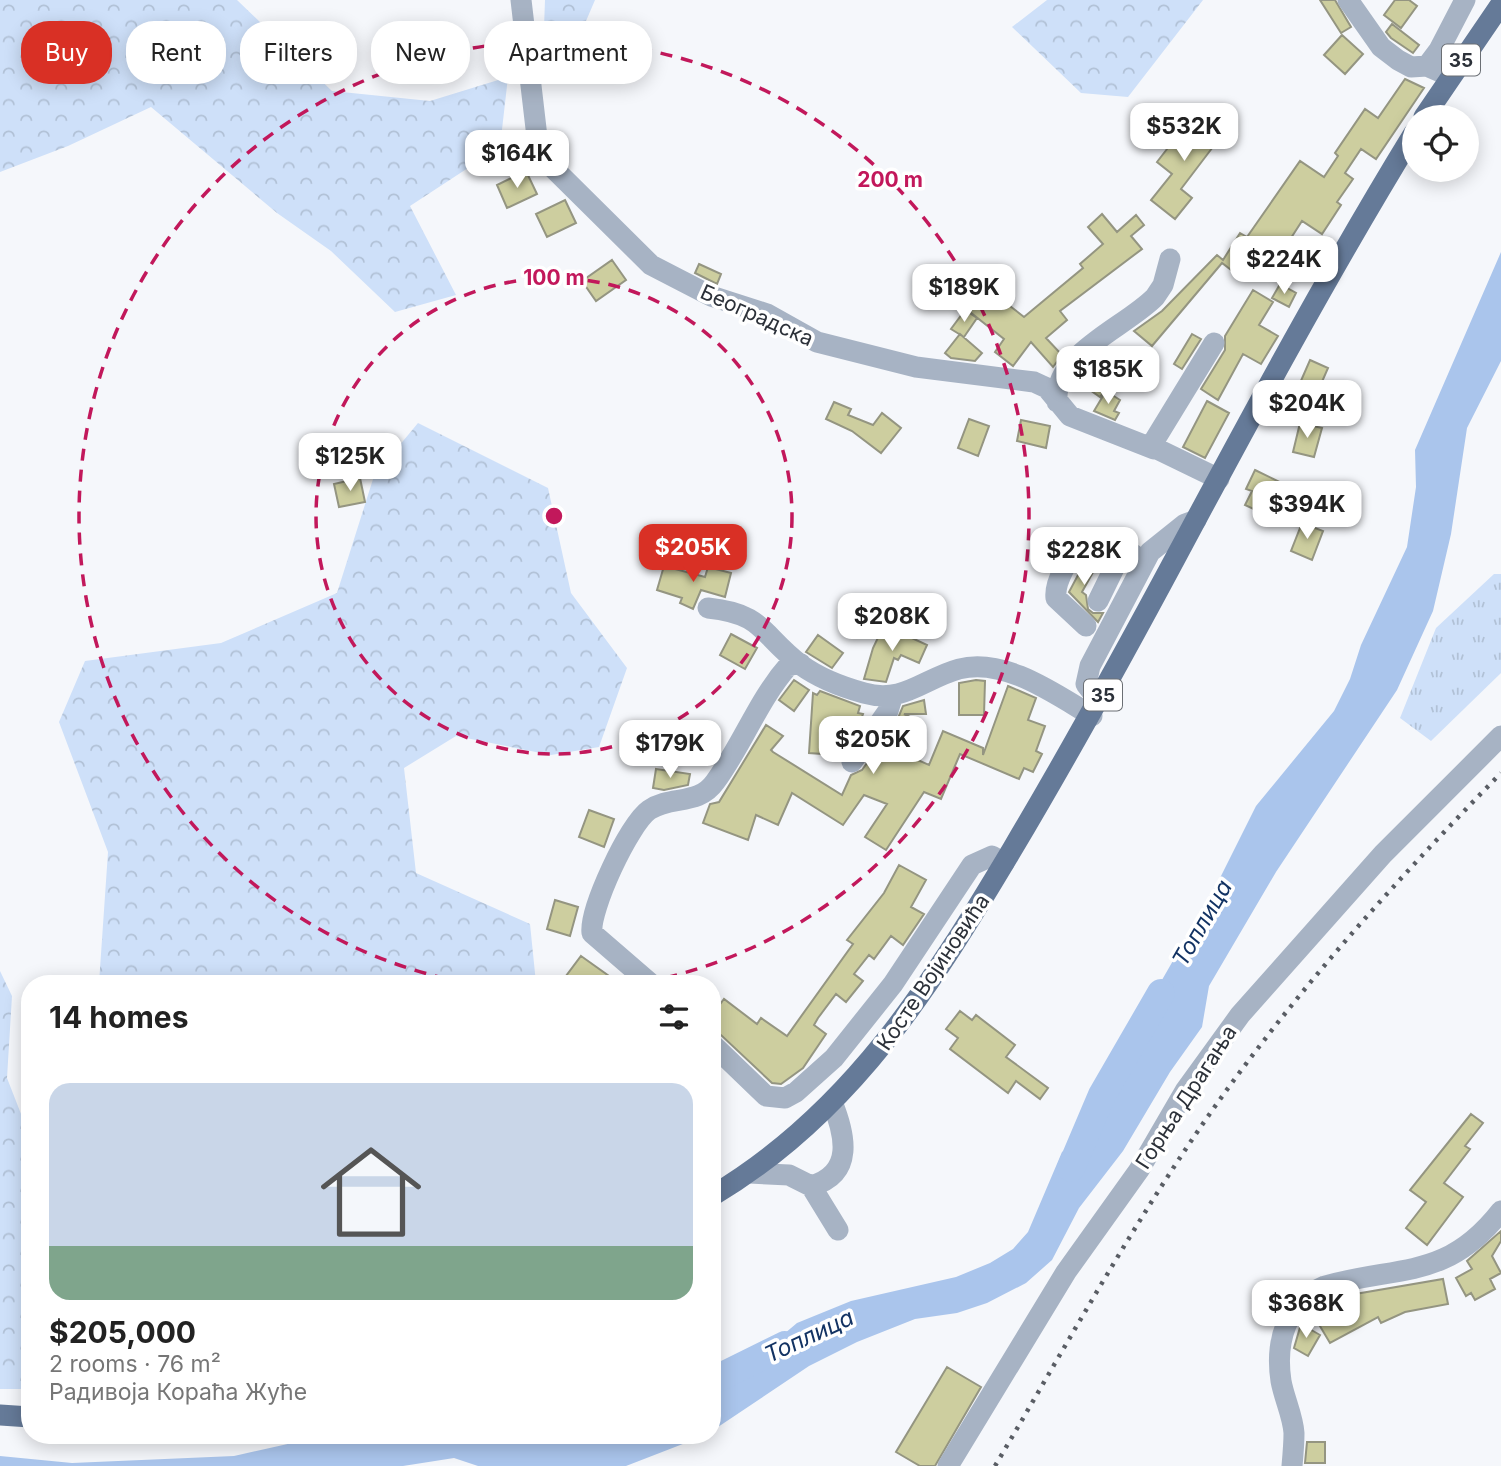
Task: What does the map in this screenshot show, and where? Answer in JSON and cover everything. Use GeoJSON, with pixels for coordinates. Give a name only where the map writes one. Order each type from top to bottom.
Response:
{"type":"FeatureCollection","features":[{"type":"Feature","properties":{"kind":"main road","name":"35"},"geometry":{"type":"LineString","coordinates":[[1432,105],[1501,4]]}},
{"type":"Feature","properties":{"kind":"main road","name":"Косте Војиновића"},"geometry":{"type":"LineString","coordinates":[[721,1190],[749,1172],[832,1102],[867,1067],[900,1026],[974,914],[1095,709],[1196,520],[1402,154]]}},
{"type":"Feature","properties":{"kind":"main road"},"geometry":{"type":"LineString","coordinates":[[0,1415],[21,1416]]}},
{"type":"Feature","properties":{"kind":"street","name":"Београдска"},"geometry":{"type":"LineString","coordinates":[[521,0],[537,137],[548,163],[651,265],[710,296],[766,314],[817,342],[916,367],[1034,382],[1047,388],[1070,416],[1154,449],[1219,479]]}},
{"type":"Feature","properties":{"kind":"street"},"geometry":{"type":"LineString","coordinates":[[1348,0],[1381,47],[1404,64],[1427,66],[1450,76]]}},
{"type":"Feature","properties":{"kind":"street"},"geometry":{"type":"LineString","coordinates":[[1427,66],[1439,50],[1465,0]]}},
{"type":"Feature","properties":{"kind":"street"},"geometry":{"type":"LineString","coordinates":[[1057,402],[1058,383],[1066,370],[1081,353],[1155,297],[1163,285],[1170,259]]}},
{"type":"Feature","properties":{"kind":"street"},"geometry":{"type":"LineString","coordinates":[[1154,449],[1152,442],[1214,343]]}},
{"type":"Feature","properties":{"kind":"street","name":"Косте Војиновића"},"geometry":{"type":"LineString","coordinates":[[1090,666],[1150,552],[1185,524],[1196,520]]}},
{"type":"Feature","properties":{"kind":"street"},"geometry":{"type":"LineString","coordinates":[[1091,615],[1056,598],[1056,588],[1061,576],[1082,547],[1122,554],[1150,552]]}},
{"type":"Feature","properties":{"kind":"street"},"geometry":{"type":"LineString","coordinates":[[1095,709],[1086,684],[1090,666],[1091,615],[1122,554]]}},
{"type":"Feature","properties":{"kind":"street"},"geometry":{"type":"LineString","coordinates":[[708,608],[737,611],[752,619],[801,664],[831,682],[867,694],[892,698],[962,668],[994,667],[1095,709]]}},
{"type":"Feature","properties":{"kind":"street"},"geometry":{"type":"LineString","coordinates":[[640,975],[592,933],[592,914],[632,830],[648,811],[665,803],[695,799],[705,793],[733,756],[770,686],[789,665],[801,664]]}},
{"type":"Feature","properties":{"kind":"street"},"geometry":{"type":"LineString","coordinates":[[852,762],[888,711],[892,698]]}},
{"type":"Feature","properties":{"kind":"street","name":"Горња Драгања"},"geometry":{"type":"LineString","coordinates":[[948,1466],[1066,1272],[1139,1170],[1185,1091],[1240,1015],[1383,854],[1501,736]]}},
{"type":"Feature","properties":{"kind":"street"},"geometry":{"type":"LineString","coordinates":[[721,1053],[766,1096],[785,1098],[796,1092],[834,1058],[893,984],[972,865],[992,856],[1004,863]]}},
{"type":"Feature","properties":{"kind":"street"},"geometry":{"type":"LineString","coordinates":[[811,1186],[826,1180],[840,1166],[843,1129],[832,1102]]}},
{"type":"Feature","properties":{"kind":"street"},"geometry":{"type":"LineString","coordinates":[[749,1172],[789,1175],[811,1186],[838,1230]]}},
{"type":"Feature","properties":{"kind":"street"},"geometry":{"type":"LineString","coordinates":[[1292,1466],[1294,1432],[1281,1381],[1279,1346],[1284,1326],[1298,1305],[1309,1294],[1325,1286],[1443,1261],[1488,1228],[1501,1211]]}},
{"type":"Feature","properties":{"kind":"green space"},"geometry":{"type":"Polygon","coordinates":[[[0,0],[237,0],[259,21],[240,21],[240,84],[325,84],[332,91],[430,101],[485,84],[507,84],[500,147],[410,206],[456,295],[395,312],[331,251],[277,213],[151,107],[68,146],[0,172],[0,0]]]}},
{"type":"Feature","properties":{"kind":"green space"},"geometry":{"type":"Polygon","coordinates":[[[545,0],[595,0],[586,21],[544,21],[545,0]]]}},
{"type":"Feature","properties":{"kind":"green space"},"geometry":{"type":"Polygon","coordinates":[[[1047,0],[1203,0],[1128,97],[1081,93],[1012,27],[1047,0]]]}},
{"type":"Feature","properties":{"kind":"green space"},"geometry":{"type":"Polygon","coordinates":[[[418,423],[548,488],[571,593],[627,668],[599,747],[551,755],[456,736],[404,768],[416,873],[530,924],[535,975],[100,975],[108,852],[59,722],[85,661],[221,643],[337,593],[374,476],[418,423]]]}},
{"type":"Feature","properties":{"kind":"green space"},"geometry":{"type":"Polygon","coordinates":[[[1494,574],[1501,574],[1501,673],[1431,741],[1400,718],[1436,628],[1494,574]]]}},
{"type":"Feature","properties":{"kind":"green space"},"geometry":{"type":"Polygon","coordinates":[[[0,971],[12,996],[7,1078],[21,1114],[21,1389],[0,1389],[0,971]]]}},
{"type":"Feature","properties":{"kind":"water"},"geometry":{"type":"Polygon","coordinates":[[[1501,252],[1501,361],[1467,428],[1451,534],[1433,611],[1397,690],[1276,872],[1209,986],[1202,1027],[1170,1072],[1123,1151],[1079,1208],[1052,1260],[1026,1283],[987,1303],[957,1313],[915,1319],[857,1342],[809,1366],[721,1425],[721,1386],[797,1323],[851,1301],[956,1277],[990,1263],[1013,1249],[1028,1232],[1062,1152],[1090,1132],[1113,1092],[1139,1039],[1151,999],[1216,886],[1256,806],[1334,711],[1350,679],[1361,645],[1407,547],[1416,487],[1415,450],[1501,252]]]}},
{"type":"Feature","properties":{"kind":"water"},"geometry":{"type":"Polygon","coordinates":[[[288,1444],[683,1444],[626,1466],[478,1466],[454,1458],[403,1466],[0,1466],[0,1456],[72,1463],[234,1456],[288,1444]]]}},
{"type":"Feature","properties":{"kind":"building"},"geometry":{"type":"Polygon","coordinates":[[[1320,0],[1335,0],[1351,27],[1341,33],[1320,0]]]}},
{"type":"Feature","properties":{"kind":"building"},"geometry":{"type":"Polygon","coordinates":[[[1395,0],[1409,0],[1417,6],[1401,28],[1384,15],[1395,0]]]}},
{"type":"Feature","properties":{"kind":"building"},"geometry":{"type":"Polygon","coordinates":[[[1392,24],[1419,45],[1413,53],[1386,32],[1392,24]]]}},
{"type":"Feature","properties":{"kind":"building"},"geometry":{"type":"Polygon","coordinates":[[[1342,35],[1363,54],[1345,74],[1324,55],[1342,35]]]}},
{"type":"Feature","properties":{"kind":"building"},"geometry":{"type":"Polygon","coordinates":[[[1405,79],[1424,88],[1413,105],[1402,105],[1402,121],[1376,159],[1361,149],[1345,173],[1353,179],[1337,202],[1341,205],[1322,234],[1302,221],[1282,252],[1264,241],[1246,271],[1241,268],[1235,273],[1222,263],[1152,346],[1134,331],[1162,311],[1217,255],[1223,260],[1240,233],[1247,237],[1300,161],[1324,177],[1338,156],[1335,153],[1365,109],[1378,118],[1405,79]]]}},
{"type":"Feature","properties":{"kind":"building"},"geometry":{"type":"Polygon","coordinates":[[[1195,113],[1222,135],[1181,189],[1192,198],[1175,219],[1151,200],[1172,174],[1157,162],[1195,113]]]}},
{"type":"Feature","properties":{"kind":"building"},"geometry":{"type":"Polygon","coordinates":[[[526,171],[537,194],[507,208],[497,185],[526,171]]]}},
{"type":"Feature","properties":{"kind":"building"},"geometry":{"type":"Polygon","coordinates":[[[565,200],[576,223],[547,237],[536,214],[565,200]]]}},
{"type":"Feature","properties":{"kind":"building"},"geometry":{"type":"Polygon","coordinates":[[[1102,214],[1117,232],[1136,215],[1144,225],[1131,236],[1142,249],[1060,311],[1067,320],[1046,338],[1062,355],[1053,367],[1031,342],[1013,366],[995,352],[1004,339],[970,312],[988,289],[1024,317],[1083,268],[1080,264],[1103,244],[1088,227],[1102,214]]]}},
{"type":"Feature","properties":{"kind":"building"},"geometry":{"type":"Polygon","coordinates":[[[612,260],[626,280],[596,301],[582,281],[612,260]]]}},
{"type":"Feature","properties":{"kind":"building"},"geometry":{"type":"Polygon","coordinates":[[[699,264],[721,274],[717,284],[695,273],[699,264]]]}},
{"type":"Feature","properties":{"kind":"building"},"geometry":{"type":"Polygon","coordinates":[[[1280,284],[1296,293],[1289,307],[1272,298],[1280,284]]]}},
{"type":"Feature","properties":{"kind":"building"},"geometry":{"type":"Polygon","coordinates":[[[1253,290],[1273,302],[1259,325],[1278,336],[1261,364],[1243,354],[1218,400],[1201,389],[1225,350],[1225,336],[1253,290]]]}},
{"type":"Feature","properties":{"kind":"building"},"geometry":{"type":"Polygon","coordinates":[[[965,310],[977,318],[964,337],[951,329],[965,310]]]}},
{"type":"Feature","properties":{"kind":"building"},"geometry":{"type":"Polygon","coordinates":[[[960,334],[982,353],[975,361],[951,358],[945,353],[960,334]]]}},
{"type":"Feature","properties":{"kind":"building"},"geometry":{"type":"Polygon","coordinates":[[[1192,334],[1201,339],[1182,369],[1174,364],[1192,334]]]}},
{"type":"Feature","properties":{"kind":"building"},"geometry":{"type":"Polygon","coordinates":[[[1094,360],[1115,376],[1100,397],[1076,380],[1094,360]]]}},
{"type":"Feature","properties":{"kind":"building"},"geometry":{"type":"Polygon","coordinates":[[[1310,360],[1328,368],[1318,391],[1300,383],[1310,360]]]}},
{"type":"Feature","properties":{"kind":"building"},"geometry":{"type":"Polygon","coordinates":[[[1106,391],[1120,400],[1114,411],[1119,413],[1115,420],[1094,411],[1106,391]]]}},
{"type":"Feature","properties":{"kind":"building"},"geometry":{"type":"Polygon","coordinates":[[[1207,401],[1229,413],[1205,458],[1183,447],[1207,401]]]}},
{"type":"Feature","properties":{"kind":"building"},"geometry":{"type":"Polygon","coordinates":[[[834,402],[851,409],[848,415],[873,425],[882,413],[901,428],[881,453],[852,431],[826,419],[834,402]]]}},
{"type":"Feature","properties":{"kind":"building"},"geometry":{"type":"Polygon","coordinates":[[[969,419],[989,426],[978,456],[958,448],[969,419]]]}},
{"type":"Feature","properties":{"kind":"building"},"geometry":{"type":"Polygon","coordinates":[[[1021,420],[1050,426],[1046,448],[1017,441],[1021,420]]]}},
{"type":"Feature","properties":{"kind":"building"},"geometry":{"type":"Polygon","coordinates":[[[1300,423],[1322,428],[1314,457],[1293,452],[1300,423]]]}},
{"type":"Feature","properties":{"kind":"building"},"geometry":{"type":"Polygon","coordinates":[[[1255,470],[1290,487],[1275,519],[1245,505],[1252,491],[1246,489],[1255,470]]]}},
{"type":"Feature","properties":{"kind":"building"},"geometry":{"type":"Polygon","coordinates":[[[360,478],[365,502],[339,507],[334,484],[360,478]]]}},
{"type":"Feature","properties":{"kind":"building"},"geometry":{"type":"Polygon","coordinates":[[[1302,523],[1323,531],[1312,560],[1291,551],[1302,523]]]}},
{"type":"Feature","properties":{"kind":"building"},"geometry":{"type":"Polygon","coordinates":[[[1086,560],[1097,565],[1082,592],[1086,595],[1088,609],[1093,613],[1103,613],[1098,622],[1069,592],[1086,560]]]}},
{"type":"Feature","properties":{"kind":"building"},"geometry":{"type":"Polygon","coordinates":[[[664,566],[705,577],[708,567],[731,573],[725,597],[701,590],[693,609],[680,603],[682,598],[657,590],[664,566]]]}},
{"type":"Feature","properties":{"kind":"building"},"geometry":{"type":"Polygon","coordinates":[[[884,625],[927,645],[919,663],[901,655],[898,660],[894,658],[886,682],[864,679],[873,648],[884,625]]]}},
{"type":"Feature","properties":{"kind":"building"},"geometry":{"type":"Polygon","coordinates":[[[731,634],[757,648],[745,669],[720,655],[731,634]]]}},
{"type":"Feature","properties":{"kind":"building"},"geometry":{"type":"Polygon","coordinates":[[[818,635],[843,653],[832,668],[806,652],[818,635]]]}},
{"type":"Feature","properties":{"kind":"building"},"geometry":{"type":"Polygon","coordinates":[[[794,680],[809,690],[794,711],[779,700],[794,680]]]}},
{"type":"Feature","properties":{"kind":"building"},"geometry":{"type":"Polygon","coordinates":[[[985,681],[984,715],[959,715],[959,683],[985,681]]]}},
{"type":"Feature","properties":{"kind":"building"},"geometry":{"type":"Polygon","coordinates":[[[1008,686],[1036,698],[1028,720],[1045,726],[1036,751],[1042,754],[1033,772],[1024,768],[1019,779],[960,754],[941,799],[924,792],[886,850],[865,837],[887,804],[864,795],[843,825],[792,793],[778,825],[756,815],[748,840],[703,823],[710,804],[719,802],[766,725],[783,736],[771,750],[773,752],[842,795],[851,775],[862,770],[880,745],[901,757],[900,752],[929,765],[943,731],[983,748],[983,755],[1008,686]]]}},
{"type":"Feature","properties":{"kind":"building"},"geometry":{"type":"Polygon","coordinates":[[[820,691],[860,706],[858,713],[863,714],[857,731],[838,726],[836,755],[809,753],[813,693],[817,695],[820,691]]]}},
{"type":"Feature","properties":{"kind":"building"},"geometry":{"type":"Polygon","coordinates":[[[924,700],[926,714],[904,714],[912,718],[913,728],[897,730],[896,723],[903,706],[924,700]]]}},
{"type":"Feature","properties":{"kind":"building"},"geometry":{"type":"Polygon","coordinates":[[[656,769],[690,774],[688,785],[664,790],[653,788],[656,769]]]}},
{"type":"Feature","properties":{"kind":"building"},"geometry":{"type":"Polygon","coordinates":[[[589,810],[614,819],[604,847],[579,837],[589,810]]]}},
{"type":"Feature","properties":{"kind":"building"},"geometry":{"type":"Polygon","coordinates":[[[899,865],[926,880],[911,907],[924,914],[903,945],[891,936],[874,959],[869,955],[854,974],[863,981],[846,1002],[836,994],[818,1018],[814,1025],[826,1034],[803,1068],[781,1084],[772,1083],[721,1035],[721,1003],[724,999],[757,1024],[761,1018],[787,1036],[853,944],[847,940],[884,893],[899,865]]]}},
{"type":"Feature","properties":{"kind":"building"},"geometry":{"type":"Polygon","coordinates":[[[555,900],[578,907],[570,936],[547,929],[555,900]]]}},
{"type":"Feature","properties":{"kind":"building"},"geometry":{"type":"Polygon","coordinates":[[[581,956],[608,975],[567,975],[581,956]]]}},
{"type":"Feature","properties":{"kind":"building"},"geometry":{"type":"Polygon","coordinates":[[[960,1011],[972,1020],[976,1015],[1015,1045],[1006,1057],[1048,1088],[1040,1099],[1016,1081],[1008,1093],[950,1049],[958,1038],[946,1029],[960,1011]]]}},
{"type":"Feature","properties":{"kind":"building"},"geometry":{"type":"Polygon","coordinates":[[[1471,1114],[1483,1123],[1465,1146],[1470,1149],[1444,1183],[1463,1197],[1427,1245],[1406,1228],[1426,1202],[1410,1190],[1471,1114]]]}},
{"type":"Feature","properties":{"kind":"building"},"geometry":{"type":"Polygon","coordinates":[[[1501,1231],[1501,1241],[1492,1256],[1501,1273],[1490,1279],[1495,1289],[1475,1300],[1471,1293],[1466,1296],[1456,1278],[1472,1269],[1467,1261],[1501,1231]]]}},
{"type":"Feature","properties":{"kind":"building"},"geometry":{"type":"Polygon","coordinates":[[[1443,1279],[1448,1304],[1405,1312],[1381,1323],[1378,1317],[1330,1343],[1311,1311],[1332,1298],[1443,1279]]]}},
{"type":"Feature","properties":{"kind":"building"},"geometry":{"type":"Polygon","coordinates":[[[1301,1324],[1320,1335],[1308,1356],[1294,1348],[1301,1324]]]}},
{"type":"Feature","properties":{"kind":"building"},"geometry":{"type":"Polygon","coordinates":[[[947,1367],[981,1387],[935,1466],[920,1466],[896,1452],[947,1367]]]}},
{"type":"Feature","properties":{"kind":"building"},"geometry":{"type":"Polygon","coordinates":[[[1307,1442],[1325,1442],[1325,1463],[1305,1463],[1307,1442]]]}},
{"type":"Feature","properties":{"kind":"waterway","name":"Топлица"},"geometry":{"type":"LineString","coordinates":[[1071,1168],[1102,1095],[1161,993]]}},
{"type":"Feature","properties":{"kind":"waterway","name":"Топлица"},"geometry":{"type":"LineString","coordinates":[[721,1377],[785,1345]]}},
{"type":"Feature","properties":{"kind":"railway"},"geometry":{"type":"LineString","coordinates":[[995,1466],[1140,1221],[1234,1080],[1362,922],[1501,773]]}}]}
